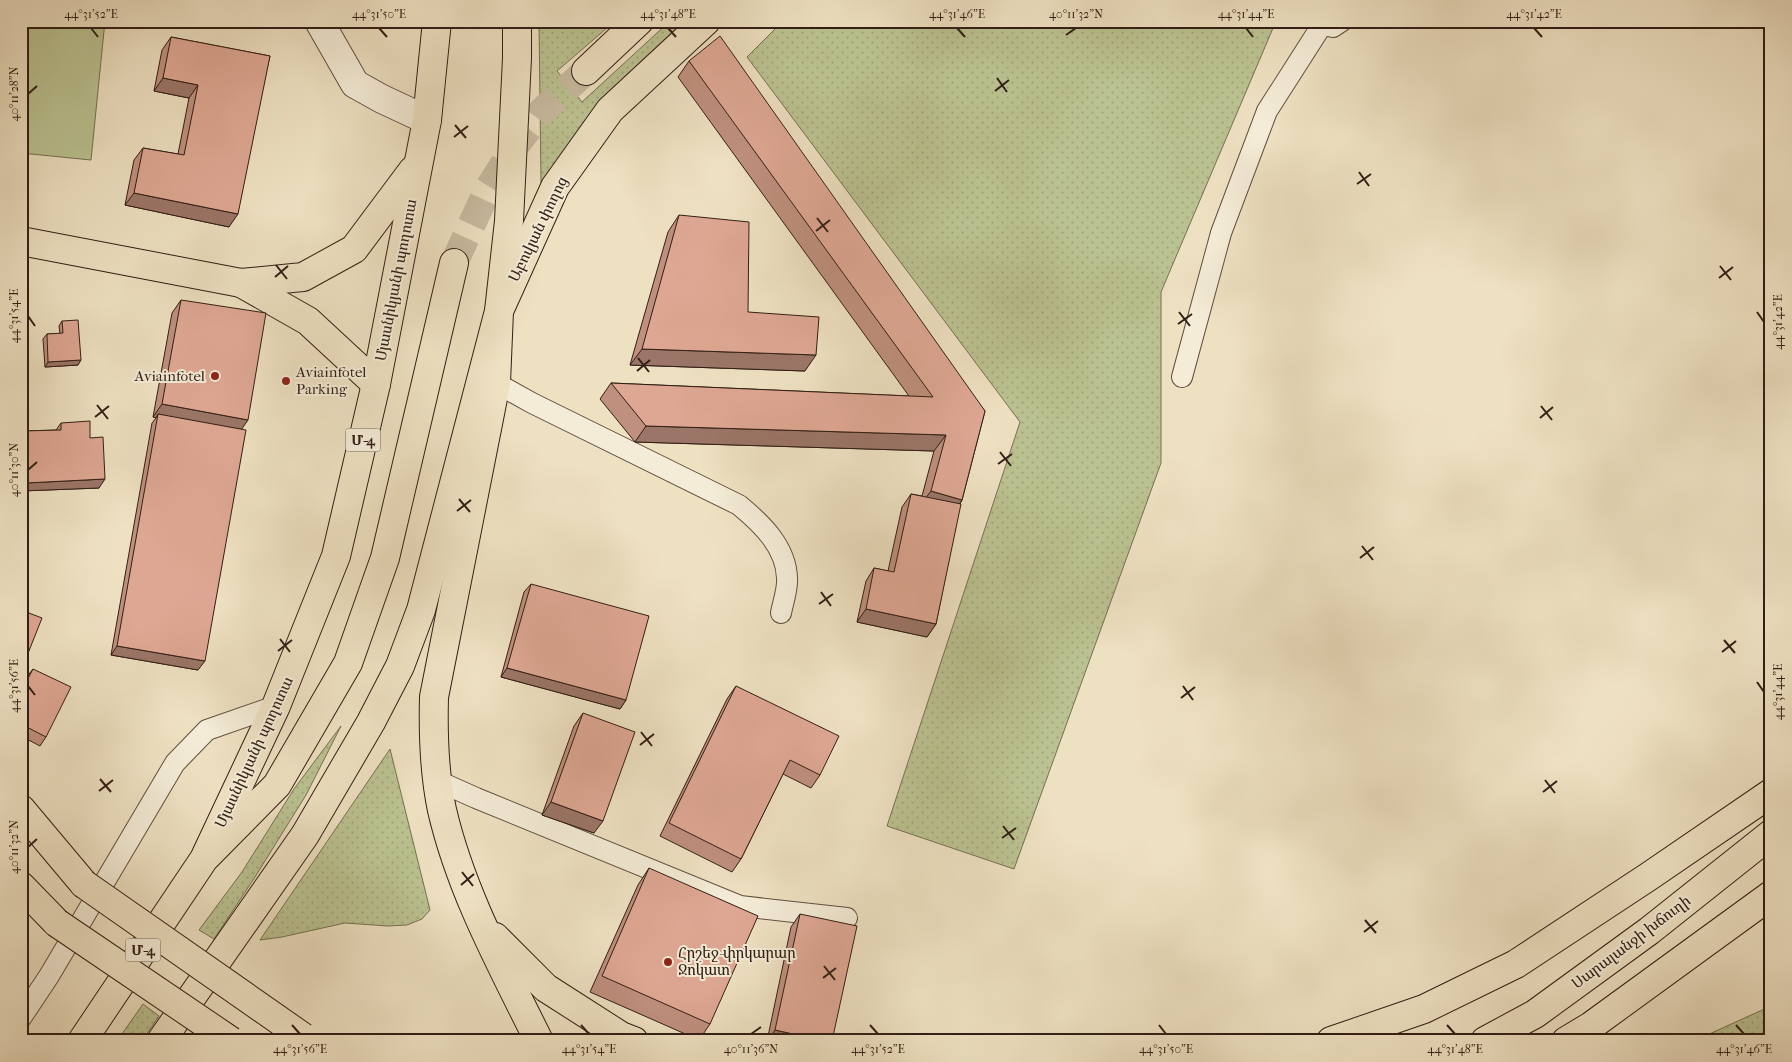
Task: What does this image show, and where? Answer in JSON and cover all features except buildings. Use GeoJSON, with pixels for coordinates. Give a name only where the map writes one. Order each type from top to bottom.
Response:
{"type":"FeatureCollection","features":[{"type":"Feature","properties":{"kind":"main road","name":"Մյասնիկյանի պողոտա"},"geometry":{"type":"LineString","coordinates":[[82,1041],[204,859],[276,706],[336,556],[376,384],[427,120],[437,21]]}},
{"type":"Feature","properties":{"kind":"main road"},"geometry":{"type":"LineString","coordinates":[[517,21],[509,221],[499,311],[496,383],[434,697],[433,741],[442,810],[453,847],[479,920],[538,1041]]}},
{"type":"Feature","properties":{"kind":"main road"},"geometry":{"type":"LineString","coordinates":[[586,71],[639,21]]}},
{"type":"Feature","properties":{"kind":"main road","name":"Աբովյան փողոց"},"geometry":{"type":"LineString","coordinates":[[499,311],[555,188],[610,110],[706,21]]}},
{"type":"Feature","properties":{"kind":"main road"},"geometry":{"type":"LineString","coordinates":[[21,241],[242,284],[303,277],[354,249],[418,164]]}},
{"type":"Feature","properties":{"kind":"main road"},"geometry":{"type":"LineString","coordinates":[[204,859],[276,785],[348,663],[385,558],[454,263]]}},
{"type":"Feature","properties":{"kind":"main road"},"geometry":{"type":"LineString","coordinates":[[242,284],[308,321],[376,384]]}},
{"type":"Feature","properties":{"kind":"main road"},"geometry":{"type":"LineString","coordinates":[[161,1041],[305,835],[371,722],[400,666],[421,610],[499,311]]}},
{"type":"Feature","properties":{"kind":"main road"},"geometry":{"type":"LineString","coordinates":[[1331,1041],[1424,1009],[1516,964],[1771,794]]}},
{"type":"Feature","properties":{"kind":"main road"},"geometry":{"type":"LineString","coordinates":[[21,809],[84,884],[306,1039]]}},
{"type":"Feature","properties":{"kind":"main road","name":"Սարալանջի խճուղի"},"geometry":{"type":"LineString","coordinates":[[1485,1041],[1535,1014],[1649,931],[1771,834]]}},
{"type":"Feature","properties":{"kind":"main road"},"geometry":{"type":"LineString","coordinates":[[21,886],[57,923],[231,1041]]}},
{"type":"Feature","properties":{"kind":"main road"},"geometry":{"type":"LineString","coordinates":[[1566,1041],[1591,1026],[1771,895]]}},
{"type":"Feature","properties":{"kind":"main road"},"geometry":{"type":"LineString","coordinates":[[479,920],[546,988],[621,1036],[634,1041]]}},
{"type":"Feature","properties":{"kind":"street"},"geometry":{"type":"LineString","coordinates":[[319,21],[355,84],[382,100],[427,120]]}},
{"type":"Feature","properties":{"kind":"lane"},"geometry":{"type":"LineString","coordinates":[[1182,377],[1221,233],[1268,111],[1320,23],[1333,27],[1342,21]]}},
{"type":"Feature","properties":{"kind":"lane"},"geometry":{"type":"LineString","coordinates":[[496,383],[532,403],[739,505],[762,524],[783,556],[788,579],[781,613]]}},
{"type":"Feature","properties":{"kind":"lane"},"geometry":{"type":"LineString","coordinates":[[21,1018],[50,976],[175,763],[207,730],[276,706]]}},
{"type":"Feature","properties":{"kind":"lane"},"geometry":{"type":"LineString","coordinates":[[438,781],[740,906],[847,918]]}},
{"type":"Feature","properties":{"kind":"green space"},"geometry":{"type":"Polygon","coordinates":[[[21,21],[105,21],[91,160],[21,153],[21,21]]]}},
{"type":"Feature","properties":{"kind":"green space"},"geometry":{"type":"Polygon","coordinates":[[[539,21],[615,21],[557,71],[582,102],[670,21],[684,21],[603,97],[541,183],[539,21]]]}},
{"type":"Feature","properties":{"kind":"green space"},"geometry":{"type":"Polygon","coordinates":[[[783,21],[1276,21],[1161,292],[1161,463],[1014,869],[887,826],[1020,422],[747,57],[783,21]]]}},
{"type":"Feature","properties":{"kind":"green space"},"geometry":{"type":"Polygon","coordinates":[[[341,726],[306,795],[214,939],[199,930],[242,872],[294,789],[341,726]]]}},
{"type":"Feature","properties":{"kind":"green space"},"geometry":{"type":"Polygon","coordinates":[[[390,749],[430,910],[422,919],[407,925],[388,926],[345,923],[260,940],[390,749]]]}},
{"type":"Feature","properties":{"kind":"green space"},"geometry":{"type":"Polygon","coordinates":[[[143,1004],[159,1016],[142,1041],[117,1041],[143,1004]]]}},
{"type":"Feature","properties":{"kind":"green space"},"geometry":{"type":"Polygon","coordinates":[[[1771,1006],[1771,1041],[1694,1041],[1771,1006]]]}},
{"type":"Feature","properties":{"kind":"tunnel"},"geometry":{"type":"LineString","coordinates":[[454,263],[488,189],[516,145],[542,111],[586,71]]}},
{"type":"Feature","properties":{"kind":"place","name":"Aviainfotel"},"geometry":{"type":"Point","coordinates":[215,376]}},
{"type":"Feature","properties":{"kind":"place","name":"Aviainfotel Parking"},"geometry":{"type":"Point","coordinates":[286,381]}},
{"type":"Feature","properties":{"kind":"place","name":"Հրշեջ-փրկարար Ջոկատ"},"geometry":{"type":"Point","coordinates":[668,962]}}]}
